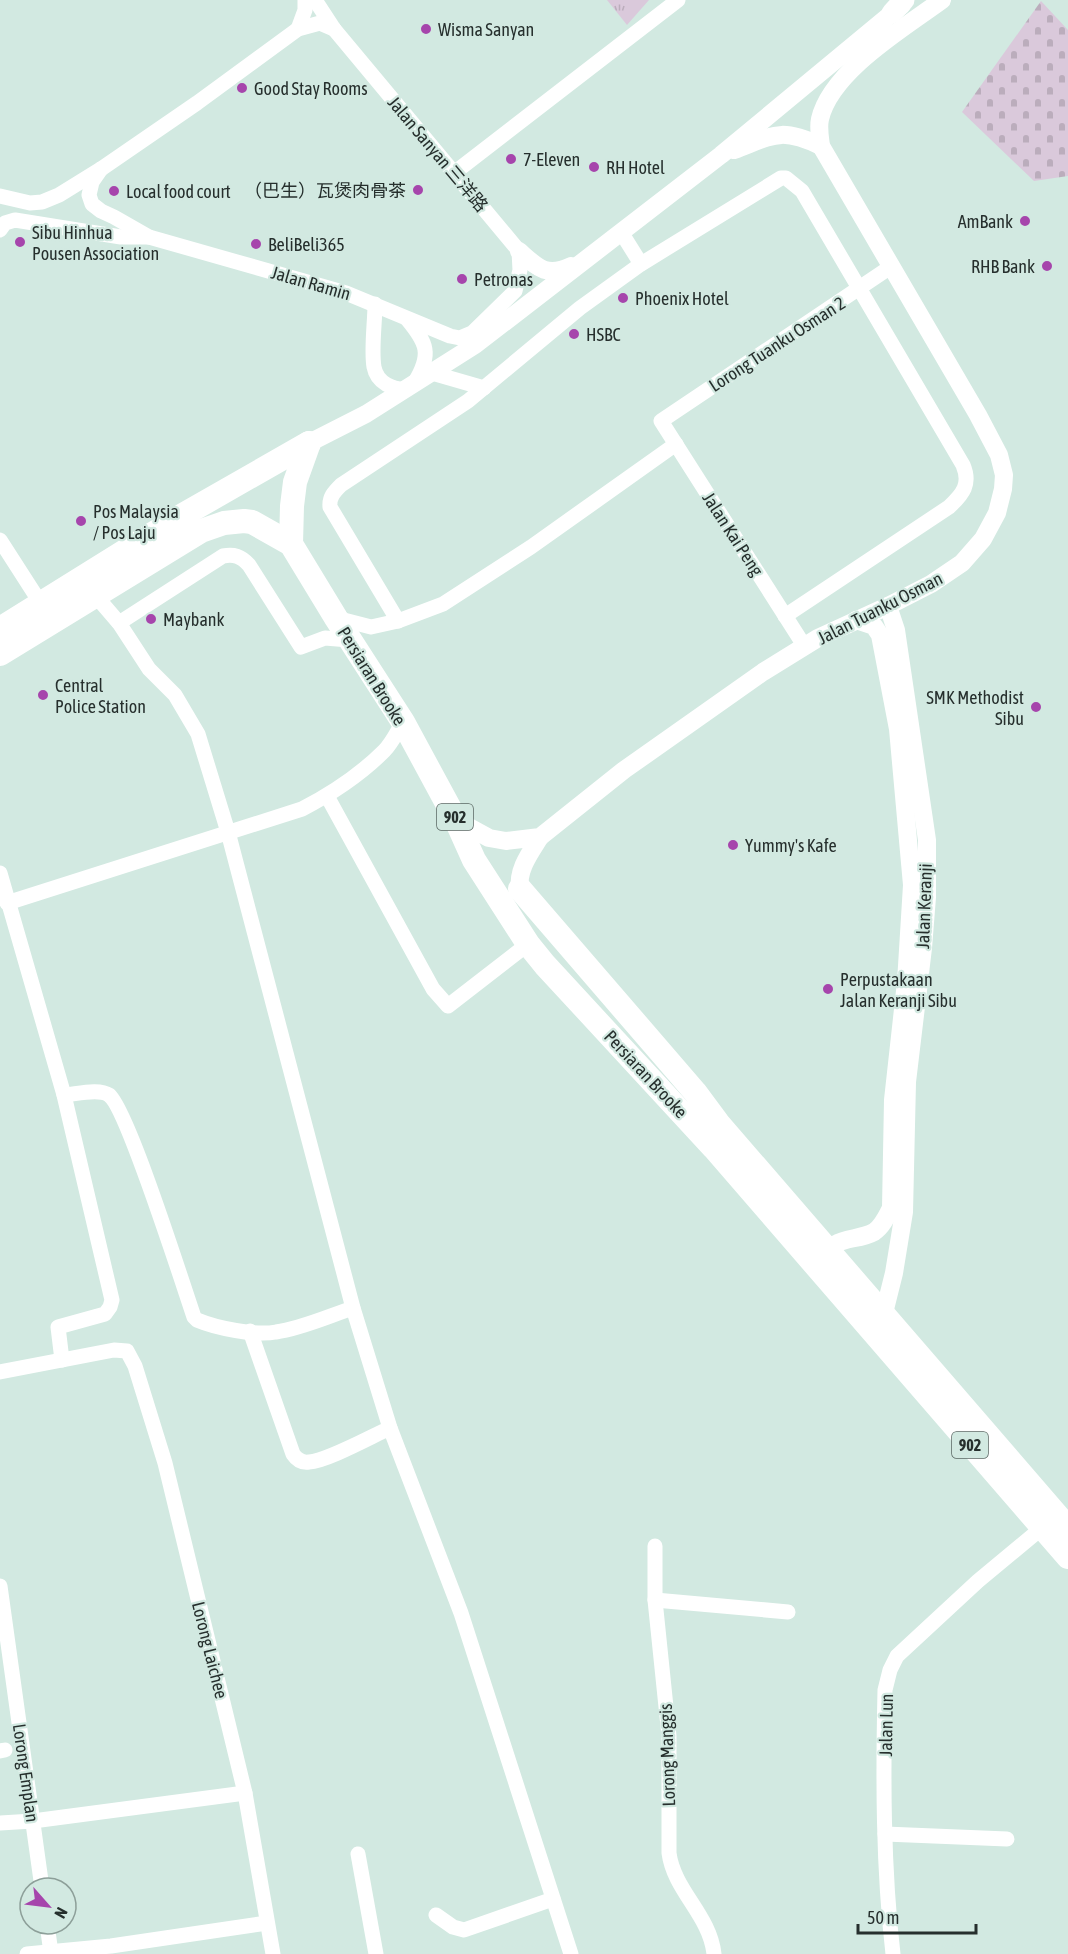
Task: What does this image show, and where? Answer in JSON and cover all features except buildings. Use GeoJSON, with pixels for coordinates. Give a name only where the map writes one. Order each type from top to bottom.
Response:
{"type":"FeatureCollection","features":[{"type":"Feature","properties":{"kind":"main road"},"geometry":{"type":"LineString","coordinates":[[291,544],[295,482],[309,443]]}},
{"type":"Feature","properties":{"kind":"main road","name":"Persiaran Brooke"},"geometry":{"type":"LineString","coordinates":[[0,654],[47,613],[183,515],[309,443]]}},
{"type":"Feature","properties":{"kind":"main road","name":"Persiaran Brooke"},"geometry":{"type":"LineString","coordinates":[[0,629],[96,595],[201,531],[224,523],[244,520],[252,522],[291,544],[403,722],[456,820],[474,860],[544,965],[714,1148],[826,1262],[884,1313],[1068,1528]]}},
{"type":"Feature","properties":{"kind":"main road","name":"Persiaran Brooke"},"geometry":{"type":"LineString","coordinates":[[520,890],[1068,1557]]}},
{"type":"Feature","properties":{"kind":"street"},"geometry":{"type":"LineString","coordinates":[[298,28],[305,10],[305,0]]}},
{"type":"Feature","properties":{"kind":"street","name":"Jalan Sanyan 三洋路"},"geometry":{"type":"LineString","coordinates":[[315,0],[334,29],[519,251]]}},
{"type":"Feature","properties":{"kind":"street"},"geometry":{"type":"LineString","coordinates":[[454,173],[678,0]]}},
{"type":"Feature","properties":{"kind":"street"},"geometry":{"type":"LineString","coordinates":[[821,147],[820,118],[836,85],[857,64],[942,0]]}},
{"type":"Feature","properties":{"kind":"street"},"geometry":{"type":"LineString","coordinates":[[309,443],[366,414],[475,345],[721,155],[902,4]]}},
{"type":"Feature","properties":{"kind":"street"},"geometry":{"type":"LineString","coordinates":[[0,196],[30,203],[42,202],[59,195],[102,169],[197,103],[298,28],[320,23],[334,29]]}},
{"type":"Feature","properties":{"kind":"street"},"geometry":{"type":"LineString","coordinates":[[721,155],[786,133],[802,137],[821,147]]}},
{"type":"Feature","properties":{"kind":"street","name":"Jalan Tuanku Osman"},"geometry":{"type":"LineString","coordinates":[[540,837],[624,770],[763,672],[805,646],[888,606],[949,573],[983,539],[997,513],[1004,475],[999,455],[892,266],[821,147]]}},
{"type":"Feature","properties":{"kind":"street","name":"Jalan Ramin"},"geometry":{"type":"LineString","coordinates":[[102,169],[92,182],[88,195],[92,204],[148,237],[346,293],[450,336],[460,338],[472,333],[515,291],[520,270],[519,251]]}},
{"type":"Feature","properties":{"kind":"street"},"geometry":{"type":"LineString","coordinates":[[398,621],[330,507],[329,501],[332,495],[341,485],[402,446],[484,388],[580,308],[641,264],[781,178],[786,178],[802,190],[963,465],[968,478],[963,494],[949,507],[786,616]]}},
{"type":"Feature","properties":{"kind":"street"},"geometry":{"type":"LineString","coordinates":[[0,230],[4,223],[15,220],[121,237],[148,237]]}},
{"type":"Feature","properties":{"kind":"street"},"geometry":{"type":"LineString","coordinates":[[621,232],[641,264]]}},
{"type":"Feature","properties":{"kind":"street"},"geometry":{"type":"LineString","coordinates":[[519,251],[538,267],[551,273],[561,271],[586,259]]}},
{"type":"Feature","properties":{"kind":"street","name":"Lorong Tuanku Osman 2"},"geometry":{"type":"LineString","coordinates":[[661,421],[892,266]]}},
{"type":"Feature","properties":{"kind":"street"},"geometry":{"type":"LineString","coordinates":[[375,304],[374,368],[383,382],[393,389],[410,387],[424,367],[426,351],[422,338],[404,316]]}},
{"type":"Feature","properties":{"kind":"street"},"geometry":{"type":"LineString","coordinates":[[432,373],[484,388]]}},
{"type":"Feature","properties":{"kind":"street","name":"Jalan Kai Peng"},"geometry":{"type":"LineString","coordinates":[[661,421],[805,646]]}},
{"type":"Feature","properties":{"kind":"street"},"geometry":{"type":"LineString","coordinates":[[336,618],[371,627],[398,621],[443,604],[531,547],[675,444]]}},
{"type":"Feature","properties":{"kind":"street"},"geometry":{"type":"LineString","coordinates":[[0,540],[47,613]]}},
{"type":"Feature","properties":{"kind":"street"},"geometry":{"type":"LineString","coordinates":[[118,623],[223,556],[229,555],[239,556],[249,565],[301,647],[325,638],[350,640]]}},
{"type":"Feature","properties":{"kind":"street"},"geometry":{"type":"LineString","coordinates":[[96,595],[149,669],[175,694],[198,734],[228,832],[353,1308],[390,1428],[461,1613],[571,1954]]}},
{"type":"Feature","properties":{"kind":"street","name":"Jalan Keranji"},"geometry":{"type":"LineString","coordinates":[[884,1313],[894,1273],[904,1212],[907,1082],[919,995],[927,897],[927,840],[896,630],[888,606]]}},
{"type":"Feature","properties":{"kind":"street","name":"Jalan Keranji"},"geometry":{"type":"LineString","coordinates":[[856,620],[874,626],[880,635],[898,729],[912,885],[906,982],[892,1100],[891,1208],[884,1222],[874,1232]]}},
{"type":"Feature","properties":{"kind":"street"},"geometry":{"type":"LineString","coordinates":[[7,903],[302,809],[327,796],[371,762],[386,749],[403,722]]}},
{"type":"Feature","properties":{"kind":"street"},"geometry":{"type":"LineString","coordinates":[[908,836],[910,795],[912,789],[919,786]]}},
{"type":"Feature","properties":{"kind":"street"},"geometry":{"type":"LineString","coordinates":[[327,796],[433,989],[448,1006],[528,944]]}},
{"type":"Feature","properties":{"kind":"street"},"geometry":{"type":"LineString","coordinates":[[456,820],[489,838],[506,841],[540,837]]}},
{"type":"Feature","properties":{"kind":"street"},"geometry":{"type":"LineString","coordinates":[[520,890],[522,868],[540,837]]}},
{"type":"Feature","properties":{"kind":"street"},"geometry":{"type":"LineString","coordinates":[[0,873],[64,1095],[112,1300],[105,1314],[58,1327],[62,1360],[0,1372]]}},
{"type":"Feature","properties":{"kind":"street"},"geometry":{"type":"LineString","coordinates":[[64,1095],[100,1092],[110,1096],[115,1103],[130,1134],[194,1317],[201,1322],[263,1333],[277,1332],[353,1308]]}},
{"type":"Feature","properties":{"kind":"street"},"geometry":{"type":"LineString","coordinates":[[826,1262],[837,1242],[874,1232],[899,1246]]}},
{"type":"Feature","properties":{"kind":"street"},"geometry":{"type":"LineString","coordinates":[[250,1331],[293,1454],[300,1461],[316,1461],[390,1428]]}},
{"type":"Feature","properties":{"kind":"street","name":"Lorong Laichee"},"geometry":{"type":"LineString","coordinates":[[62,1360],[114,1350],[127,1351],[135,1366],[165,1463],[244,1793],[273,1954]]}},
{"type":"Feature","properties":{"kind":"street","name":"Jalan Lun"},"geometry":{"type":"LineString","coordinates":[[893,1954],[887,1905],[885,1834],[885,1690],[890,1670],[897,1656],[978,1581],[1042,1527]]}},
{"type":"Feature","properties":{"kind":"street","name":"Lorong Manggis"},"geometry":{"type":"LineString","coordinates":[[656,1546],[656,1600],[669,1736],[669,1853],[671,1867],[708,1929],[714,1954]]}},
{"type":"Feature","properties":{"kind":"street","name":"Lorong Emplan"},"geometry":{"type":"LineString","coordinates":[[0,1586],[40,1876]]}},
{"type":"Feature","properties":{"kind":"street"},"geometry":{"type":"LineString","coordinates":[[656,1600],[788,1612]]}},
{"type":"Feature","properties":{"kind":"street"},"geometry":{"type":"LineString","coordinates":[[0,1823],[33,1821],[244,1793]]}},
{"type":"Feature","properties":{"kind":"street"},"geometry":{"type":"LineString","coordinates":[[885,1834],[1007,1839]]}},
{"type":"Feature","properties":{"kind":"street"},"geometry":{"type":"LineString","coordinates":[[358,1854],[376,1954]]}},
{"type":"Feature","properties":{"kind":"street"},"geometry":{"type":"LineString","coordinates":[[436,1915],[453,1927],[464,1930],[553,1899]]}},
{"type":"Feature","properties":{"kind":"street"},"geometry":{"type":"LineString","coordinates":[[27,1954],[111,1946],[267,1923]]}},
{"type":"Feature","properties":{"kind":"street"},"geometry":{"type":"LineString","coordinates":[[49,1936],[51,1953]]}},
{"type":"Feature","properties":{"kind":"green space"},"geometry":{"type":"Polygon","coordinates":[[[607,0],[649,0],[627,25],[607,0]]]}},
{"type":"Feature","properties":{"kind":"green space"},"geometry":{"type":"Polygon","coordinates":[[[1041,1],[1068,30],[1068,176],[1034,181],[962,112],[1041,1]]]}},
{"type":"Feature","properties":{"kind":"place","name":"Wisma Sanyan"},"geometry":{"type":"Point","coordinates":[426,29]}},
{"type":"Feature","properties":{"kind":"place","name":"Good Stay Rooms"},"geometry":{"type":"Point","coordinates":[242,88]}},
{"type":"Feature","properties":{"kind":"place","name":"7-Eleven"},"geometry":{"type":"Point","coordinates":[511,159]}},
{"type":"Feature","properties":{"kind":"place","name":"RH Hotel"},"geometry":{"type":"Point","coordinates":[594,167]}},
{"type":"Feature","properties":{"kind":"place","name":"（巴生）瓦煲肉骨茶"},"geometry":{"type":"Point","coordinates":[418,190]}},
{"type":"Feature","properties":{"kind":"place","name":"Local food court"},"geometry":{"type":"Point","coordinates":[114,191]}},
{"type":"Feature","properties":{"kind":"place","name":"AmBank"},"geometry":{"type":"Point","coordinates":[1025,221]}},
{"type":"Feature","properties":{"kind":"place","name":"Sibu Hinhua Pousen Association"},"geometry":{"type":"Point","coordinates":[20,242]}},
{"type":"Feature","properties":{"kind":"place","name":"BeliBeli365"},"geometry":{"type":"Point","coordinates":[256,244]}},
{"type":"Feature","properties":{"kind":"place","name":"RHB Bank"},"geometry":{"type":"Point","coordinates":[1047,266]}},
{"type":"Feature","properties":{"kind":"place","name":"Petronas"},"geometry":{"type":"Point","coordinates":[462,279]}},
{"type":"Feature","properties":{"kind":"place","name":"Phoenix Hotel"},"geometry":{"type":"Point","coordinates":[623,298]}},
{"type":"Feature","properties":{"kind":"place","name":"HSBC"},"geometry":{"type":"Point","coordinates":[574,334]}},
{"type":"Feature","properties":{"kind":"place","name":"Pos Malaysia / Pos Laju"},"geometry":{"type":"Point","coordinates":[81,521]}},
{"type":"Feature","properties":{"kind":"place","name":"Maybank"},"geometry":{"type":"Point","coordinates":[151,619]}},
{"type":"Feature","properties":{"kind":"place","name":"Central Police Station"},"geometry":{"type":"Point","coordinates":[43,695]}},
{"type":"Feature","properties":{"kind":"place","name":"SMK Methodist Sibu"},"geometry":{"type":"Point","coordinates":[1036,707]}},
{"type":"Feature","properties":{"kind":"place","name":"Yummy's Kafe"},"geometry":{"type":"Point","coordinates":[733,845]}},
{"type":"Feature","properties":{"kind":"place","name":"Perpustakaan Jalan Keranji Sibu"},"geometry":{"type":"Point","coordinates":[828,989]}}]}
